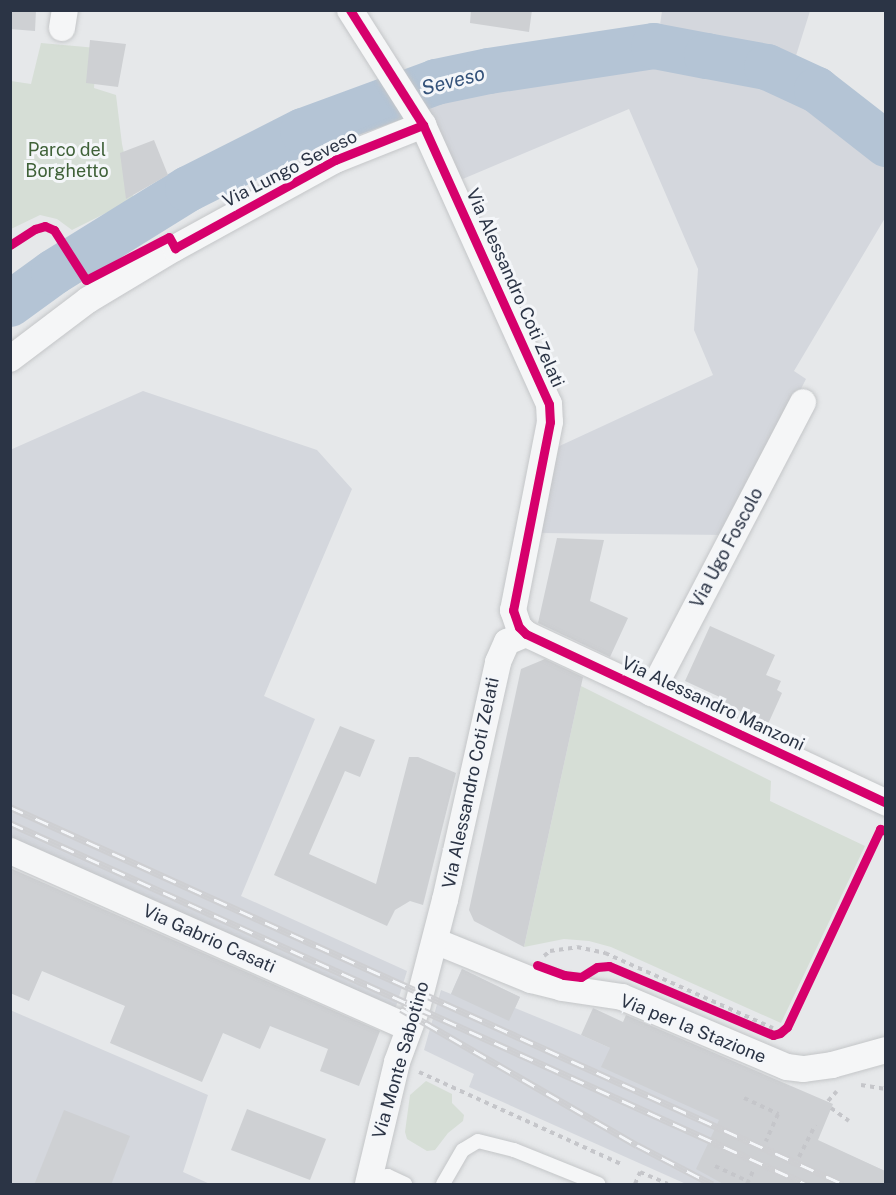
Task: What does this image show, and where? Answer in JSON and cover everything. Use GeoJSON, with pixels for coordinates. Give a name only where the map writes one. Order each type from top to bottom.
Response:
{"type":"FeatureCollection","features":[{"type":"Feature","properties":{"kind":"street","name":"Via Alessandro Coti Zelati"},"geometry":{"type":"LineString","coordinates":[[350,10],[419,118],[549,404],[550,422],[513,610],[519,627],[526,634],[507,642],[498,662],[435,941]]}},
{"type":"Feature","properties":{"kind":"street","name":"Via Lungo Seveso"},"geometry":{"type":"LineString","coordinates":[[10,359],[88,300],[175,248],[335,160],[419,118]]}},
{"type":"Feature","properties":{"kind":"street","name":"Via Ugo Foscolo"},"geometry":{"type":"LineString","coordinates":[[651,693],[803,402]]}},
{"type":"Feature","properties":{"kind":"street","name":"Via Alessandro Manzoni"},"geometry":{"type":"LineString","coordinates":[[526,634],[885,803]]}},
{"type":"Feature","properties":{"kind":"street","name":"Via Gabrio Casati"},"geometry":{"type":"LineString","coordinates":[[10,851],[408,1028]]}},
{"type":"Feature","properties":{"kind":"street","name":"Via Monte Sabotino"},"geometry":{"type":"LineString","coordinates":[[370,1183],[397,1062],[417,1008],[435,941]]}},
{"type":"Feature","properties":{"kind":"street","name":"Via per la Stazione"},"geometry":{"type":"LineString","coordinates":[[435,941],[531,980],[562,988],[622,997],[787,1067],[804,1069],[832,1065],[885,1050]]}},
{"type":"Feature","properties":{"kind":"lane"},"geometry":{"type":"LineString","coordinates":[[443,1185],[463,1150],[478,1141],[514,1150],[598,1185]]}},
{"type":"Feature","properties":{"kind":"lane","name":"Via Monte Sabotino"},"geometry":{"type":"LineString","coordinates":[[370,1183],[388,1176],[405,1185]]}},
{"type":"Feature","properties":{"kind":"path"},"geometry":{"type":"LineString","coordinates":[[609,966],[773,1035],[787,1027]]}},
{"type":"Feature","properties":{"kind":"path"},"geometry":{"type":"LineString","coordinates":[[397,1062],[623,1165]]}},
{"type":"Feature","properties":{"kind":"path"},"geometry":{"type":"LineString","coordinates":[[855,1086],[885,1089]]}},
{"type":"Feature","properties":{"kind":"path"},"geometry":{"type":"LineString","coordinates":[[828,1101],[841,1089]]}},
{"type":"Feature","properties":{"kind":"path"},"geometry":{"type":"LineString","coordinates":[[744,1098],[778,1114],[766,1141]]}},
{"type":"Feature","properties":{"kind":"path"},"geometry":{"type":"LineString","coordinates":[[831,1108],[849,1121]]}},
{"type":"Feature","properties":{"kind":"path"},"geometry":{"type":"LineString","coordinates":[[800,1157],[815,1125]]}},
{"type":"Feature","properties":{"kind":"path"},"geometry":{"type":"LineString","coordinates":[[715,1166],[748,1183],[754,1169]]}},
{"type":"Feature","properties":{"kind":"path"},"geometry":{"type":"LineString","coordinates":[[636,1185],[640,1172],[668,1185]]}},
{"type":"Feature","properties":{"kind":"shaded area"},"geometry":{"type":"Polygon","coordinates":[[[662,10],[810,11],[794,62],[659,32],[662,10]]]}},
{"type":"Feature","properties":{"kind":"shaded area"},"geometry":{"type":"Polygon","coordinates":[[[644,67],[683,70],[755,85],[815,111],[885,168],[885,218],[794,371],[806,379],[727,535],[538,533],[553,449],[713,375],[694,330],[698,269],[629,109],[458,181],[422,106],[481,89],[644,67]]]}},
{"type":"Feature","properties":{"kind":"shaded area"},"geometry":{"type":"Polygon","coordinates":[[[143,391],[317,450],[352,489],[264,696],[315,719],[241,896],[407,971],[394,1013],[11,840],[10,450],[143,391]]]}},
{"type":"Feature","properties":{"kind":"shaded area"},"geometry":{"type":"Polygon","coordinates":[[[462,969],[520,997],[515,1008],[581,1035],[885,1171],[885,1184],[686,1184],[469,1087],[474,1074],[424,1050],[441,990],[451,994],[462,969]]]}},
{"type":"Feature","properties":{"kind":"shaded area"},"geometry":{"type":"Polygon","coordinates":[[[10,1010],[208,1095],[183,1172],[210,1184],[11,1184],[10,1010]]]}},
{"type":"Feature","properties":{"kind":"green space","name":"Parco del Borghetto"},"geometry":{"type":"Polygon","coordinates":[[[41,43],[97,48],[94,88],[116,95],[122,144],[134,199],[72,230],[57,219],[40,215],[11,229],[11,81],[31,84],[41,43]]]}},
{"type":"Feature","properties":{"kind":"green space"},"geometry":{"type":"Polygon","coordinates":[[[581,686],[771,781],[770,801],[865,846],[781,1023],[611,947],[589,941],[564,939],[524,947],[581,686]]]}},
{"type":"Feature","properties":{"kind":"green space"},"geometry":{"type":"Polygon","coordinates":[[[426,1081],[452,1094],[452,1103],[464,1115],[463,1121],[448,1133],[435,1150],[427,1151],[407,1139],[405,1132],[410,1095],[426,1081]]]}},
{"type":"Feature","properties":{"kind":"building"},"geometry":{"type":"Polygon","coordinates":[[[10,10],[36,10],[35,31],[10,29],[10,10]]]}},
{"type":"Feature","properties":{"kind":"building"},"geometry":{"type":"Polygon","coordinates":[[[471,10],[532,10],[529,32],[470,23],[471,10]]]}},
{"type":"Feature","properties":{"kind":"building"},"geometry":{"type":"Polygon","coordinates":[[[90,40],[126,44],[118,87],[86,83],[90,40]]]}},
{"type":"Feature","properties":{"kind":"building"},"geometry":{"type":"Polygon","coordinates":[[[154,140],[168,175],[126,199],[120,153],[154,140]]]}},
{"type":"Feature","properties":{"kind":"building"},"geometry":{"type":"Polygon","coordinates":[[[557,538],[604,540],[590,601],[628,618],[610,657],[538,623],[557,538]]]}},
{"type":"Feature","properties":{"kind":"building"},"geometry":{"type":"Polygon","coordinates":[[[710,626],[775,655],[766,675],[781,681],[777,690],[782,693],[768,724],[722,703],[724,699],[685,681],[710,626]]]}},
{"type":"Feature","properties":{"kind":"building"},"geometry":{"type":"Polygon","coordinates":[[[545,659],[583,677],[524,947],[474,921],[469,910],[521,669],[545,659]]]}},
{"type":"Feature","properties":{"kind":"building"},"geometry":{"type":"Polygon","coordinates":[[[340,726],[375,740],[360,777],[345,771],[309,854],[376,884],[409,757],[418,757],[456,773],[423,905],[410,901],[395,910],[387,926],[274,875],[340,726]]]}},
{"type":"Feature","properties":{"kind":"building"},"geometry":{"type":"Polygon","coordinates":[[[10,868],[380,1031],[359,1086],[320,1071],[328,1049],[270,1026],[260,1049],[223,1033],[202,1082],[110,1043],[125,1006],[42,971],[29,1001],[10,993],[10,868]]]}},
{"type":"Feature","properties":{"kind":"building"},"geometry":{"type":"Polygon","coordinates":[[[462,969],[520,997],[509,1021],[451,994],[462,969]]]}},
{"type":"Feature","properties":{"kind":"building"},"geometry":{"type":"Polygon","coordinates":[[[593,1008],[623,1022],[626,1015],[833,1104],[818,1140],[885,1171],[885,1185],[725,1185],[696,1169],[719,1120],[601,1067],[610,1048],[581,1035],[593,1008]]]}},
{"type":"Feature","properties":{"kind":"building"},"geometry":{"type":"Polygon","coordinates":[[[247,1109],[326,1139],[310,1180],[231,1150],[247,1109]]]}},
{"type":"Feature","properties":{"kind":"building"},"geometry":{"type":"Polygon","coordinates":[[[64,1110],[130,1136],[111,1185],[34,1185],[64,1110]]]}},
{"type":"Feature","properties":{"kind":"waterway","name":"Seveso"},"geometry":{"type":"LineString","coordinates":[[10,304],[54,272],[188,189],[303,131],[436,82],[489,71],[654,46],[767,67],[817,90],[886,144]]}},
{"type":"Feature","properties":{"kind":"railway"},"geometry":{"type":"LineString","coordinates":[[10,807],[843,1184]]}},
{"type":"Feature","properties":{"kind":"railway"},"geometry":{"type":"LineString","coordinates":[[10,823],[806,1184]]}},
{"type":"Feature","properties":{"kind":"railway"},"geometry":{"type":"LineString","coordinates":[[401,1009],[637,1145],[712,1184]]}},
{"type":"Feature","properties":{"kind":"cycle path"},"geometry":{"type":"LineString","coordinates":[[350,10],[423,125],[549,404],[550,422],[513,610],[519,627],[526,634],[886,803]]}},
{"type":"Feature","properties":{"kind":"cycle path"},"geometry":{"type":"LineString","coordinates":[[10,245],[35,229],[45,226],[54,230],[86,280],[169,237],[175,248],[335,160],[423,125]]}},
{"type":"Feature","properties":{"kind":"cycle path"},"geometry":{"type":"LineString","coordinates":[[537,965],[564,975],[581,977],[597,967],[609,966],[773,1035],[780,1033],[787,1027],[880,829],[886,831]]}}]}
